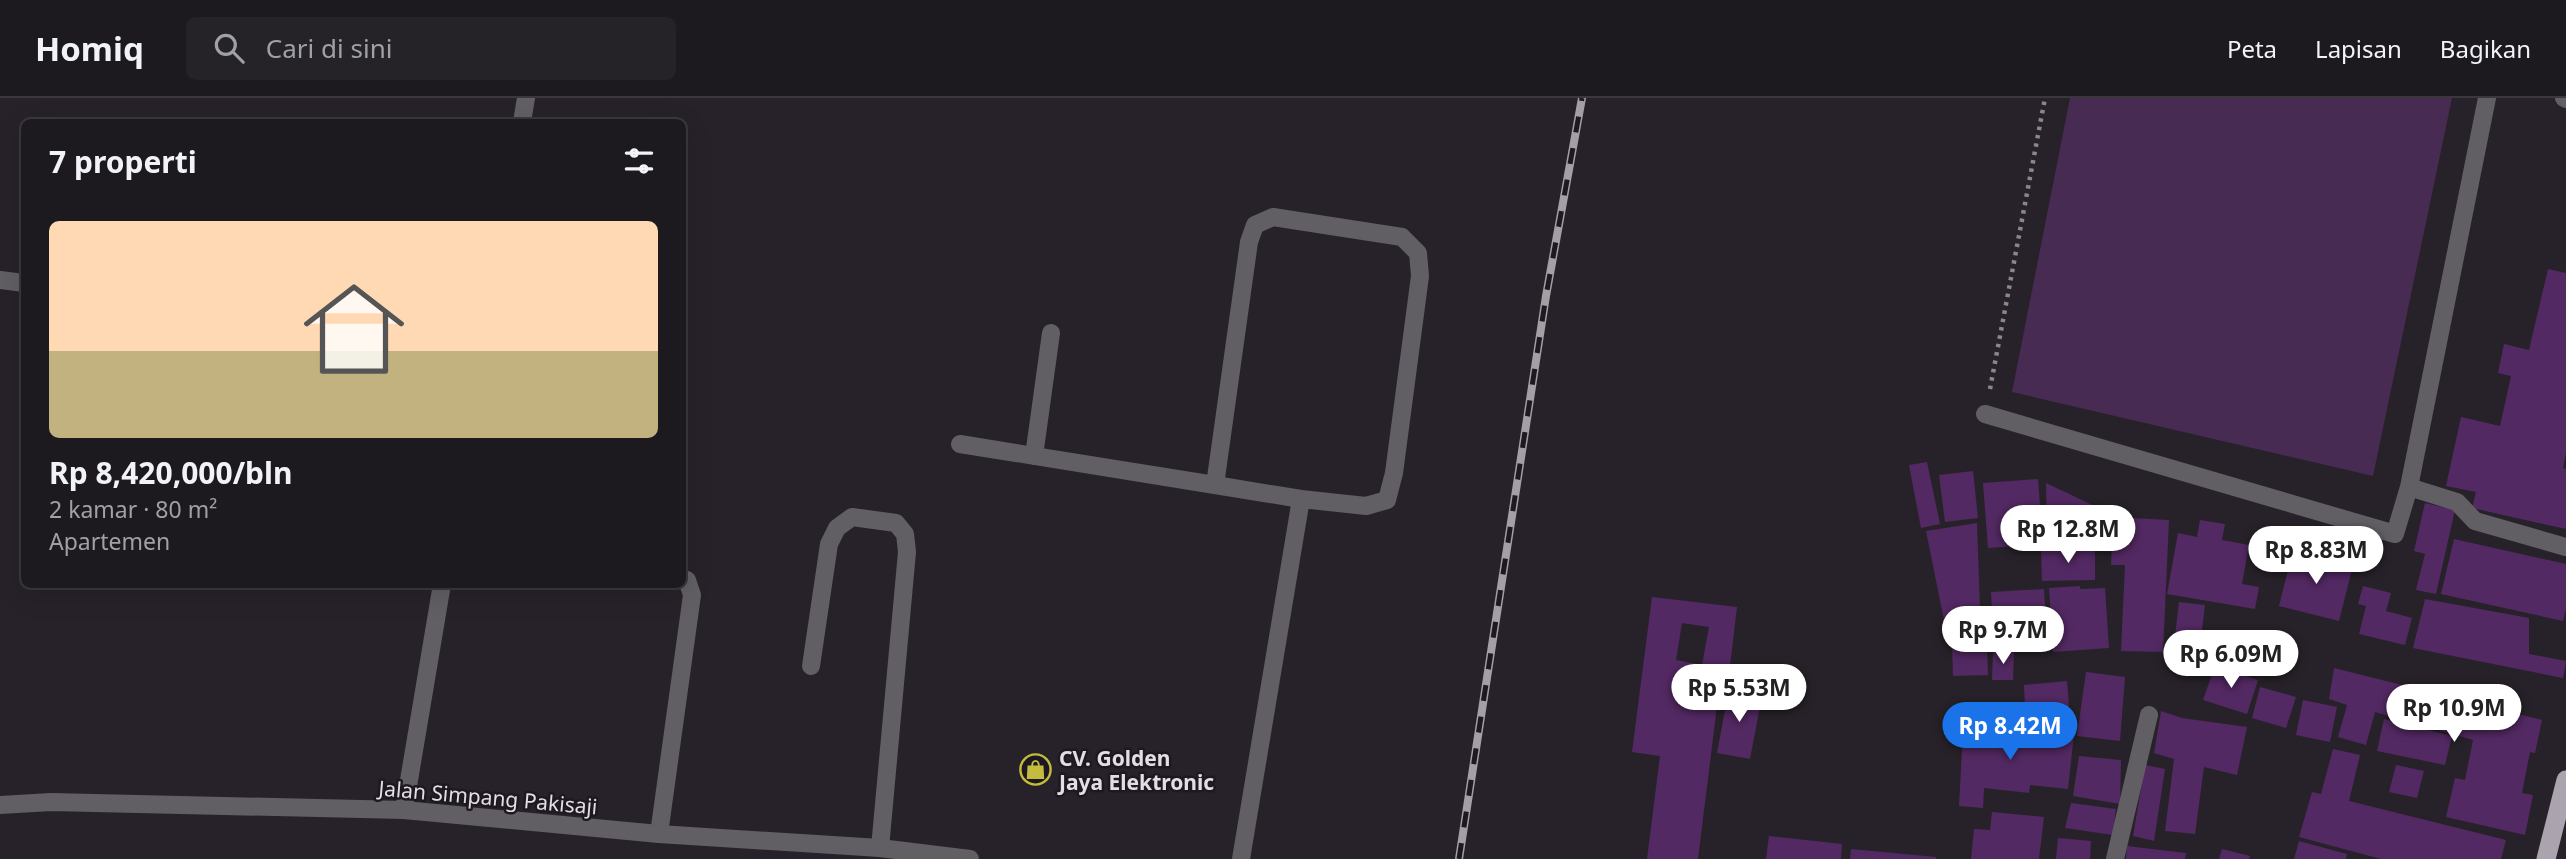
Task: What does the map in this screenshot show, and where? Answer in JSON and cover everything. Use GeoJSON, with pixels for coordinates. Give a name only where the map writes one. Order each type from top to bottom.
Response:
{"type":"FeatureCollection","features":[{"type":"Feature","properties":{"kind":"highway"},"geometry":{"type":"LineString","coordinates":[[2546,859],[2566,780]]}},
{"type":"Feature","properties":{"kind":"street"},"geometry":{"type":"LineString","coordinates":[[522,119],[526,98]]}},
{"type":"Feature","properties":{"kind":"street"},"geometry":{"type":"LineString","coordinates":[[1985,414],[2395,534],[2409,487],[2487,98]]}},
{"type":"Feature","properties":{"kind":"street"},"geometry":{"type":"LineString","coordinates":[[961,444],[1301,499],[1366,506],[1387,500],[1394,473],[1420,276],[1418,253],[1402,237],[1273,217],[1255,225],[1249,242],[1215,485]]}},
{"type":"Feature","properties":{"kind":"street"},"geometry":{"type":"LineString","coordinates":[[0,280],[21,283]]}},
{"type":"Feature","properties":{"kind":"street"},"geometry":{"type":"LineString","coordinates":[[1034,456],[1051,333]]}},
{"type":"Feature","properties":{"kind":"street"},"geometry":{"type":"LineString","coordinates":[[2409,487],[2457,502],[2475,521],[2566,547]]}},
{"type":"Feature","properties":{"kind":"street"},"geometry":{"type":"LineString","coordinates":[[1241,859],[1301,499]]}},
{"type":"Feature","properties":{"kind":"street"},"geometry":{"type":"LineString","coordinates":[[811,666],[829,544],[837,528],[852,517],[896,523],[905,534],[907,552],[880,848]]}},
{"type":"Feature","properties":{"kind":"street"},"geometry":{"type":"LineString","coordinates":[[659,834],[692,595],[686,580]]}},
{"type":"Feature","properties":{"kind":"street"},"geometry":{"type":"LineString","coordinates":[[404,810],[441,588]]}},
{"type":"Feature","properties":{"kind":"street"},"geometry":{"type":"LineString","coordinates":[[2115,859],[2149,715]]}},
{"type":"Feature","properties":{"kind":"street","name":"Jalan Simpang Pakisaji"},"geometry":{"type":"LineString","coordinates":[[0,805],[51,802],[404,810],[659,834],[880,848],[970,859]]}},
{"type":"Feature","properties":{"kind":"path"},"geometry":{"type":"LineString","coordinates":[[1985,414],[2045,98]]}},
{"type":"Feature","properties":{"kind":"shaded area"},"geometry":{"type":"Polygon","coordinates":[[[2070,98],[2452,98],[2373,476],[2012,392],[2070,98]]]}},
{"type":"Feature","properties":{"kind":"building"},"geometry":{"type":"Polygon","coordinates":[[[2548,269],[2566,273],[2566,453],[2563,468],[2566,469],[2566,529],[2472,508],[2476,492],[2446,486],[2461,417],[2500,426],[2511,376],[2498,373],[2504,344],[2529,350],[2548,269]]]}},
{"type":"Feature","properties":{"kind":"building"},"geometry":{"type":"Polygon","coordinates":[[[1927,462],[1940,524],[1921,528],[1909,465],[1927,462]]]}},
{"type":"Feature","properties":{"kind":"building"},"geometry":{"type":"Polygon","coordinates":[[[1973,471],[1978,518],[1945,522],[1939,475],[1973,471]]]}},
{"type":"Feature","properties":{"kind":"building"},"geometry":{"type":"Polygon","coordinates":[[[2038,479],[2043,544],[1988,548],[1983,483],[2038,479]]]}},
{"type":"Feature","properties":{"kind":"building"},"geometry":{"type":"Polygon","coordinates":[[[2046,483],[2105,511],[2103,545],[2047,542],[2046,483]]]}},
{"type":"Feature","properties":{"kind":"building"},"geometry":{"type":"Polygon","coordinates":[[[2425,503],[2455,510],[2436,594],[2416,590],[2425,554],[2414,551],[2425,503]]]}},
{"type":"Feature","properties":{"kind":"building"},"geometry":{"type":"Polygon","coordinates":[[[2113,517],[2169,520],[2163,652],[2121,651],[2125,565],[2111,565],[2113,517]]]}},
{"type":"Feature","properties":{"kind":"building"},"geometry":{"type":"Polygon","coordinates":[[[2200,520],[2225,524],[2222,540],[2249,545],[2242,584],[2259,587],[2255,609],[2167,594],[2178,533],[2197,537],[2200,520]]]}},
{"type":"Feature","properties":{"kind":"building"},"geometry":{"type":"Polygon","coordinates":[[[1977,523],[1981,639],[1948,640],[1926,531],[1977,523]]]}},
{"type":"Feature","properties":{"kind":"building"},"geometry":{"type":"Polygon","coordinates":[[[2454,539],[2566,564],[2566,609],[2563,621],[2441,594],[2454,539]]]}},
{"type":"Feature","properties":{"kind":"building"},"geometry":{"type":"Polygon","coordinates":[[[2095,548],[2095,580],[2042,581],[2041,550],[2095,548]]]}},
{"type":"Feature","properties":{"kind":"building"},"geometry":{"type":"Polygon","coordinates":[[[2293,550],[2353,565],[2339,621],[2279,606],[2293,550]]]}},
{"type":"Feature","properties":{"kind":"building"},"geometry":{"type":"Polygon","coordinates":[[[2080,586],[2080,589],[2105,588],[2109,648],[2053,652],[2049,588],[2080,586]]]}},
{"type":"Feature","properties":{"kind":"building"},"geometry":{"type":"Polygon","coordinates":[[[2363,586],[2391,593],[2386,611],[2412,618],[2405,645],[2359,634],[2366,606],[2358,604],[2363,586]]]}},
{"type":"Feature","properties":{"kind":"building"},"geometry":{"type":"Polygon","coordinates":[[[2044,589],[2047,638],[1993,640],[1991,592],[2044,589]]]}},
{"type":"Feature","properties":{"kind":"building"},"geometry":{"type":"Polygon","coordinates":[[[1652,597],[1737,607],[1727,691],[1719,690],[1698,859],[1647,859],[1660,756],[1632,752],[1652,597]],[[1682,623],[1676,660],[1702,665],[1709,627],[1682,623]]]}},
{"type":"Feature","properties":{"kind":"building"},"geometry":{"type":"Polygon","coordinates":[[[2425,599],[2529,618],[2529,654],[2566,661],[2563,678],[2413,648],[2425,599]]]}},
{"type":"Feature","properties":{"kind":"building"},"geometry":{"type":"Polygon","coordinates":[[[2179,602],[2205,605],[2198,664],[2172,661],[2179,602]]]}},
{"type":"Feature","properties":{"kind":"building"},"geometry":{"type":"Polygon","coordinates":[[[1987,645],[1988,675],[1953,676],[1952,646],[1987,645]]]}},
{"type":"Feature","properties":{"kind":"building"},"geometry":{"type":"Polygon","coordinates":[[[1993,651],[2014,651],[2013,680],[1992,680],[1993,651]]]}},
{"type":"Feature","properties":{"kind":"building"},"geometry":{"type":"Polygon","coordinates":[[[2215,666],[2258,680],[2247,714],[2203,700],[2215,666]]]}},
{"type":"Feature","properties":{"kind":"building"},"geometry":{"type":"Polygon","coordinates":[[[2334,668],[2542,720],[2535,753],[2530,752],[2522,793],[2533,795],[2525,835],[2446,817],[2455,778],[2465,780],[2473,740],[2375,712],[2366,745],[2338,737],[2347,705],[2329,699],[2334,668]]]}},
{"type":"Feature","properties":{"kind":"building"},"geometry":{"type":"Polygon","coordinates":[[[2086,672],[2125,677],[2120,741],[2077,736],[2086,672]]]}},
{"type":"Feature","properties":{"kind":"building"},"geometry":{"type":"Polygon","coordinates":[[[2067,681],[2069,707],[2025,710],[2024,685],[2067,681]]]}},
{"type":"Feature","properties":{"kind":"building"},"geometry":{"type":"Polygon","coordinates":[[[2260,687],[2296,697],[2286,728],[2252,718],[2260,687]]]}},
{"type":"Feature","properties":{"kind":"building"},"geometry":{"type":"Polygon","coordinates":[[[1729,689],[1762,696],[1750,759],[1717,753],[1729,689]]]}},
{"type":"Feature","properties":{"kind":"building"},"geometry":{"type":"Polygon","coordinates":[[[2303,700],[2337,707],[2330,742],[2296,735],[2303,700]]]}},
{"type":"Feature","properties":{"kind":"building"},"geometry":{"type":"Polygon","coordinates":[[[2028,710],[2070,711],[2070,729],[2028,728],[2028,710]]]}},
{"type":"Feature","properties":{"kind":"building"},"geometry":{"type":"Polygon","coordinates":[[[2161,711],[2182,718],[2247,727],[2237,775],[2204,767],[2195,834],[2165,831],[2174,759],[2154,753],[2161,711]]]}},
{"type":"Feature","properties":{"kind":"building"},"geometry":{"type":"Polygon","coordinates":[[[1964,713],[1988,714],[1986,736],[2034,741],[2035,731],[2074,734],[2068,789],[2030,785],[2029,793],[1984,788],[1983,808],[1959,806],[1964,713]]]}},
{"type":"Feature","properties":{"kind":"building"},"geometry":{"type":"Polygon","coordinates":[[[2384,719],[2452,736],[2445,765],[2377,751],[2384,719]]]}},
{"type":"Feature","properties":{"kind":"building"},"geometry":{"type":"Polygon","coordinates":[[[2333,749],[2360,755],[2349,801],[2506,840],[2501,859],[2381,859],[2299,837],[2312,792],[2321,794],[2333,749]]]}},
{"type":"Feature","properties":{"kind":"building"},"geometry":{"type":"Polygon","coordinates":[[[2079,756],[2121,760],[2120,804],[2073,796],[2079,756]]]}},
{"type":"Feature","properties":{"kind":"building"},"geometry":{"type":"Polygon","coordinates":[[[2145,765],[2165,769],[2154,841],[2133,836],[2145,765]]]}},
{"type":"Feature","properties":{"kind":"building"},"geometry":{"type":"Polygon","coordinates":[[[2396,765],[2424,771],[2417,798],[2389,792],[2396,765]]]}},
{"type":"Feature","properties":{"kind":"building"},"geometry":{"type":"Polygon","coordinates":[[[2071,803],[2116,809],[2113,835],[2065,828],[2071,803]]]}},
{"type":"Feature","properties":{"kind":"building"},"geometry":{"type":"Polygon","coordinates":[[[1992,812],[2044,817],[2039,859],[1971,859],[1974,829],[1990,830],[1992,812]]]}},
{"type":"Feature","properties":{"kind":"building"},"geometry":{"type":"Polygon","coordinates":[[[1769,836],[1842,844],[1841,859],[1766,859],[1769,836]]]}},
{"type":"Feature","properties":{"kind":"building"},"geometry":{"type":"Polygon","coordinates":[[[2058,838],[2091,841],[2090,859],[2056,859],[2058,838]]]}},
{"type":"Feature","properties":{"kind":"building"},"geometry":{"type":"Polygon","coordinates":[[[2299,841],[2347,854],[2346,859],[2294,859],[2299,841]]]}},
{"type":"Feature","properties":{"kind":"building"},"geometry":{"type":"Polygon","coordinates":[[[2127,846],[2186,853],[2185,859],[2126,859],[2127,846]]]}},
{"type":"Feature","properties":{"kind":"building"},"geometry":{"type":"Polygon","coordinates":[[[1851,849],[1936,857],[1936,859],[1850,859],[1851,849]]]}},
{"type":"Feature","properties":{"kind":"building"},"geometry":{"type":"Polygon","coordinates":[[[2222,849],[2250,856],[2249,859],[2219,859],[2222,849]]]}},
{"type":"Feature","properties":{"kind":"railway"},"geometry":{"type":"LineString","coordinates":[[1459,859],[1546,296],[1582,98]]}},
{"type":"Feature","properties":{"kind":"place","name":"CV. Golden Jaya Elektronic"},"geometry":{"type":"Point","coordinates":[1036,770]}}]}
